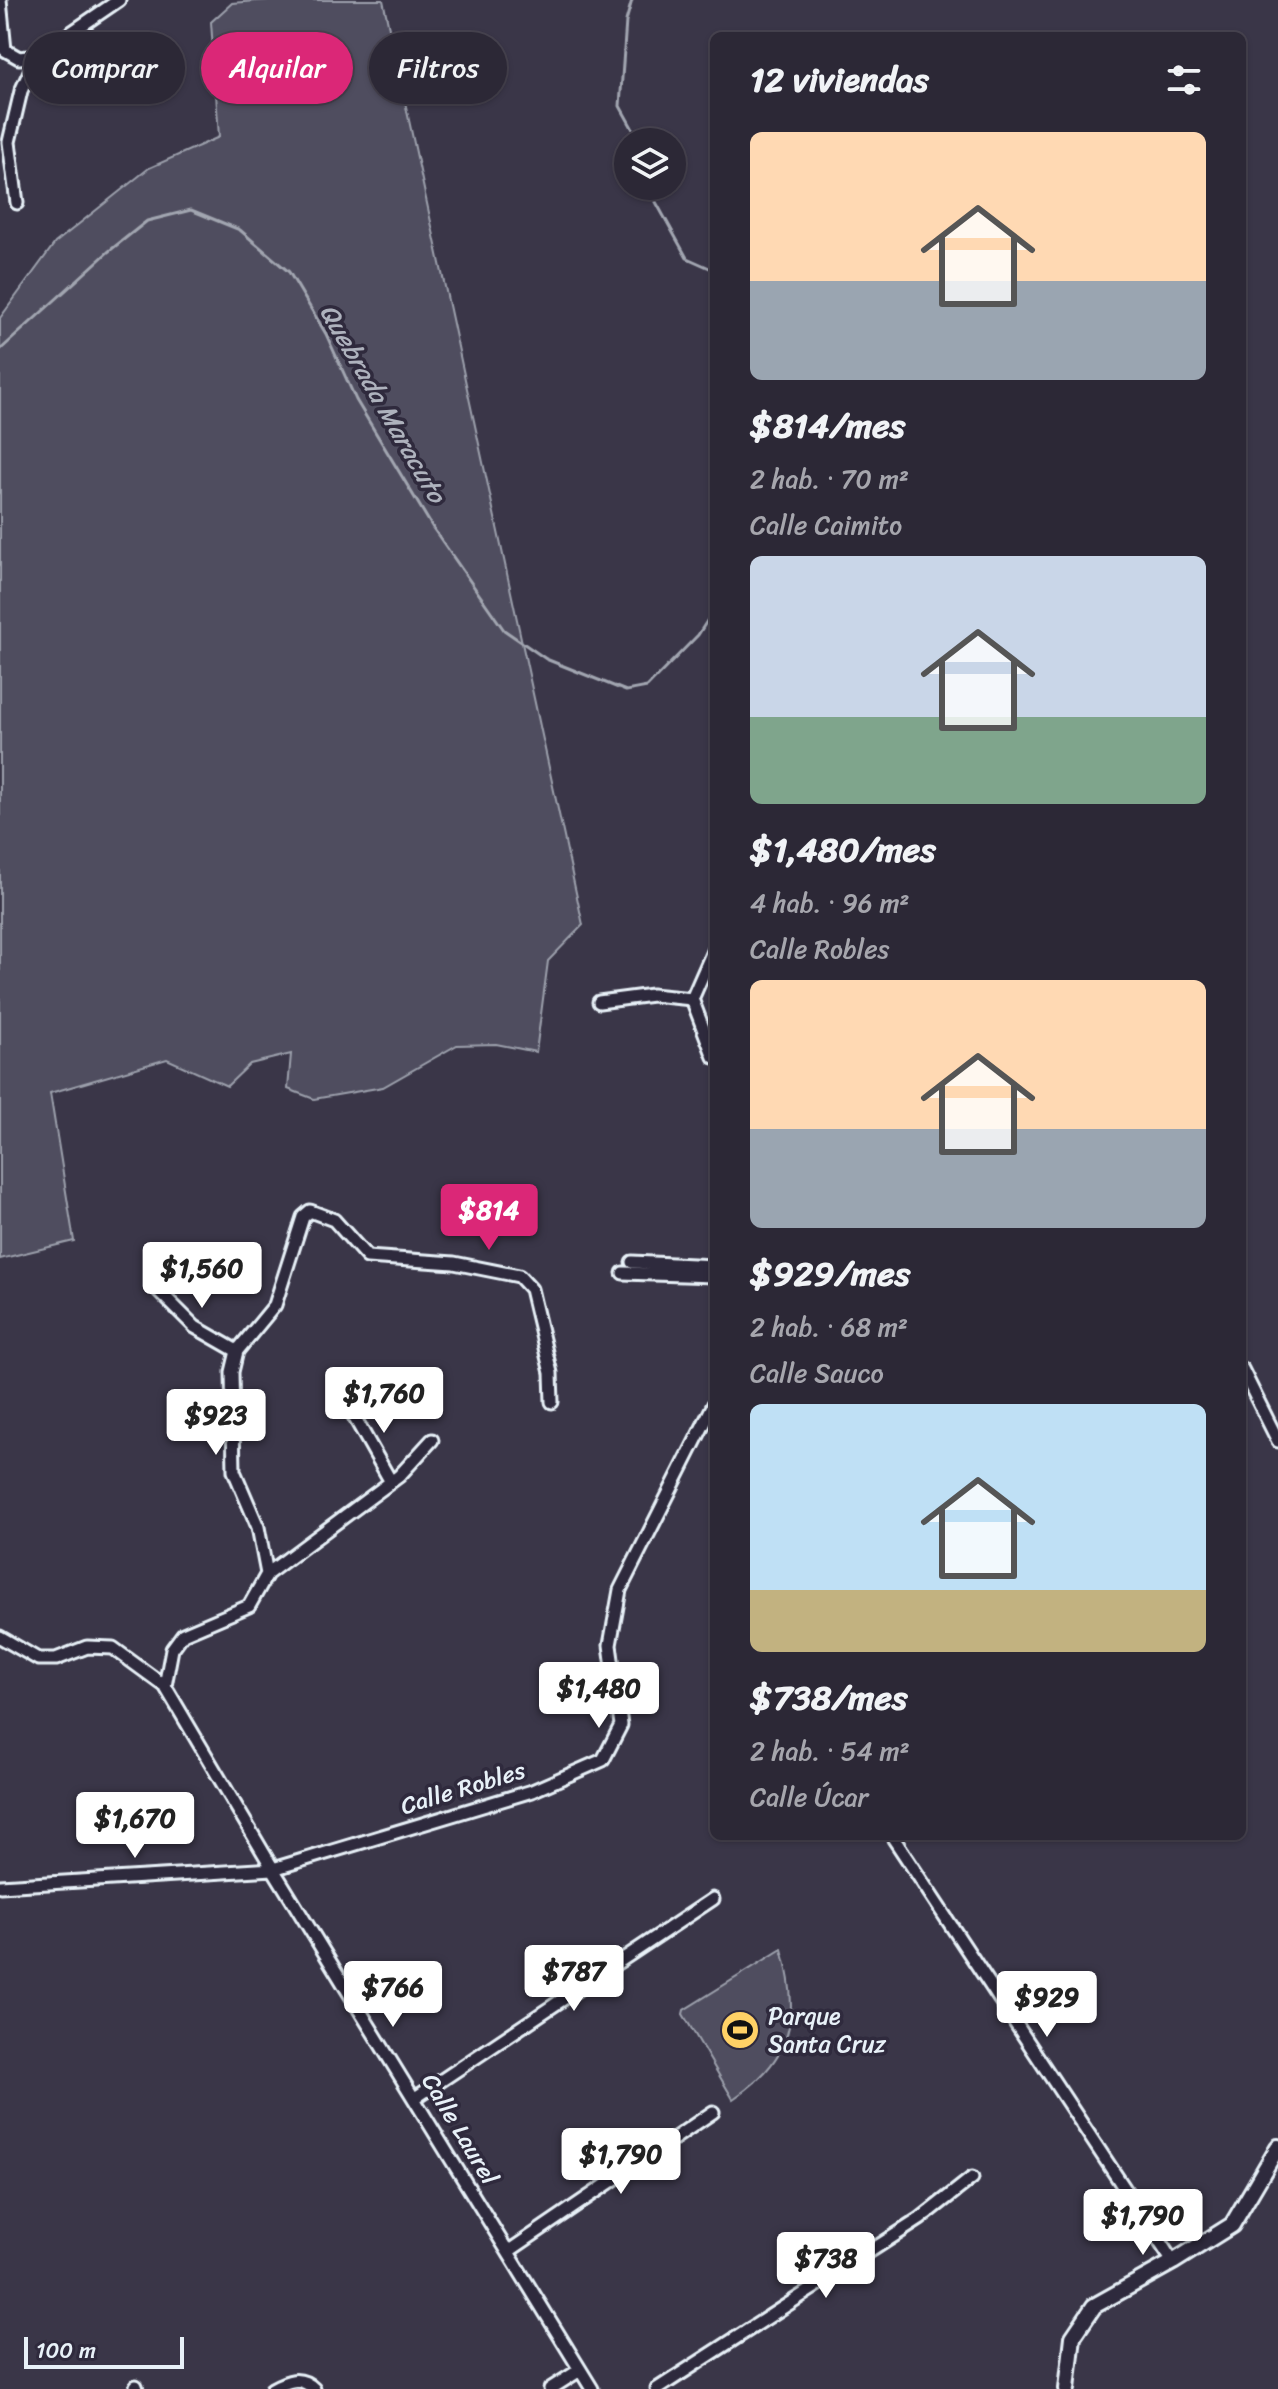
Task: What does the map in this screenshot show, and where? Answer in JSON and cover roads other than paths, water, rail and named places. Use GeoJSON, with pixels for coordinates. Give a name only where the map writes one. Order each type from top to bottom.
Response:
{"type":"FeatureCollection","features":[{"type":"Feature","properties":{"kind":"street"},"geometry":{"type":"LineString","coordinates":[[0,0],[5,50],[24,57]]}},
{"type":"Feature","properties":{"kind":"street"},"geometry":{"type":"LineString","coordinates":[[72,32],[119,0]]}},
{"type":"Feature","properties":{"kind":"street"},"geometry":{"type":"LineString","coordinates":[[17,203],[9,142],[24,84]]}},
{"type":"Feature","properties":{"kind":"street"},"geometry":{"type":"LineString","coordinates":[[710,958],[692,999],[710,1046]]}},
{"type":"Feature","properties":{"kind":"street"},"geometry":{"type":"LineString","coordinates":[[599,1002],[652,995],[692,999]]}},
{"type":"Feature","properties":{"kind":"street"},"geometry":{"type":"LineString","coordinates":[[267,1574],[258,1527],[234,1471],[232,1372],[237,1351],[275,1305],[303,1217],[310,1211],[334,1220],[367,1257],[454,1263],[519,1276],[531,1289],[551,1373],[552,1402]]}},
{"type":"Feature","properties":{"kind":"street"},"geometry":{"type":"LineString","coordinates":[[632,1262],[710,1266]]}},
{"type":"Feature","properties":{"kind":"street"},"geometry":{"type":"LineString","coordinates":[[623,1273],[710,1276]]}},
{"type":"Feature","properties":{"kind":"street"},"geometry":{"type":"LineString","coordinates":[[154,1286],[195,1327],[237,1351]]}},
{"type":"Feature","properties":{"kind":"street"},"geometry":{"type":"LineString","coordinates":[[1246,1377],[1278,1441]]}},
{"type":"Feature","properties":{"kind":"street"},"geometry":{"type":"LineString","coordinates":[[347,1404],[391,1482]]}},
{"type":"Feature","properties":{"kind":"street","name":"Calle Robles"},"geometry":{"type":"LineString","coordinates":[[0,1886],[273,1869],[532,1791],[603,1760],[621,1725],[610,1645],[620,1590],[710,1412]]}},
{"type":"Feature","properties":{"kind":"street"},"geometry":{"type":"LineString","coordinates":[[0,1637],[38,1659],[56,1659],[87,1647],[113,1648],[165,1686],[172,1649],[183,1634],[249,1606],[267,1574],[391,1482],[432,1440]]}},
{"type":"Feature","properties":{"kind":"street","name":"Calle Laurel"},"geometry":{"type":"LineString","coordinates":[[165,1686],[273,1869],[592,2389]]}},
{"type":"Feature","properties":{"kind":"street"},"geometry":{"type":"LineString","coordinates":[[895,1840],[1173,2262]]}},
{"type":"Feature","properties":{"kind":"street"},"geometry":{"type":"LineString","coordinates":[[415,2098],[713,1899]]}},
{"type":"Feature","properties":{"kind":"street"},"geometry":{"type":"LineString","coordinates":[[509,2251],[713,2112]]}},
{"type":"Feature","properties":{"kind":"street"},"geometry":{"type":"LineString","coordinates":[[1067,2389],[1073,2337],[1094,2306],[1232,2225],[1278,2147]]}},
{"type":"Feature","properties":{"kind":"street"},"geometry":{"type":"LineString","coordinates":[[658,2389],[920,2219],[972,2178]]}},
{"type":"Feature","properties":{"kind":"street"},"geometry":{"type":"LineString","coordinates":[[550,2389],[580,2370]]}},
{"type":"Feature","properties":{"kind":"street"},"geometry":{"type":"LineString","coordinates":[[272,2389],[289,2380],[307,2382],[314,2389]]}},
{"type":"Feature","properties":{"kind":"waterway","name":"Quebrada Maracuto"},"geometry":{"type":"LineString","coordinates":[[632,0],[626,21],[620,106],[632,128]]}},
{"type":"Feature","properties":{"kind":"waterway","name":"Quebrada Maracuto"},"geometry":{"type":"LineString","coordinates":[[656,200],[687,258],[710,268]]}},
{"type":"Feature","properties":{"kind":"waterway","name":"Quebrada Maracuto"},"geometry":{"type":"LineString","coordinates":[[0,350],[108,252],[147,221],[191,210],[240,230],[289,272],[326,334],[356,400],[433,528],[504,630],[546,659],[626,691],[647,687],[698,635],[710,616]]}},
{"type":"Feature","properties":{"kind":"place","name":"Parque Santa Cruz"},"geometry":{"type":"Point","coordinates":[740,2030]}}]}
